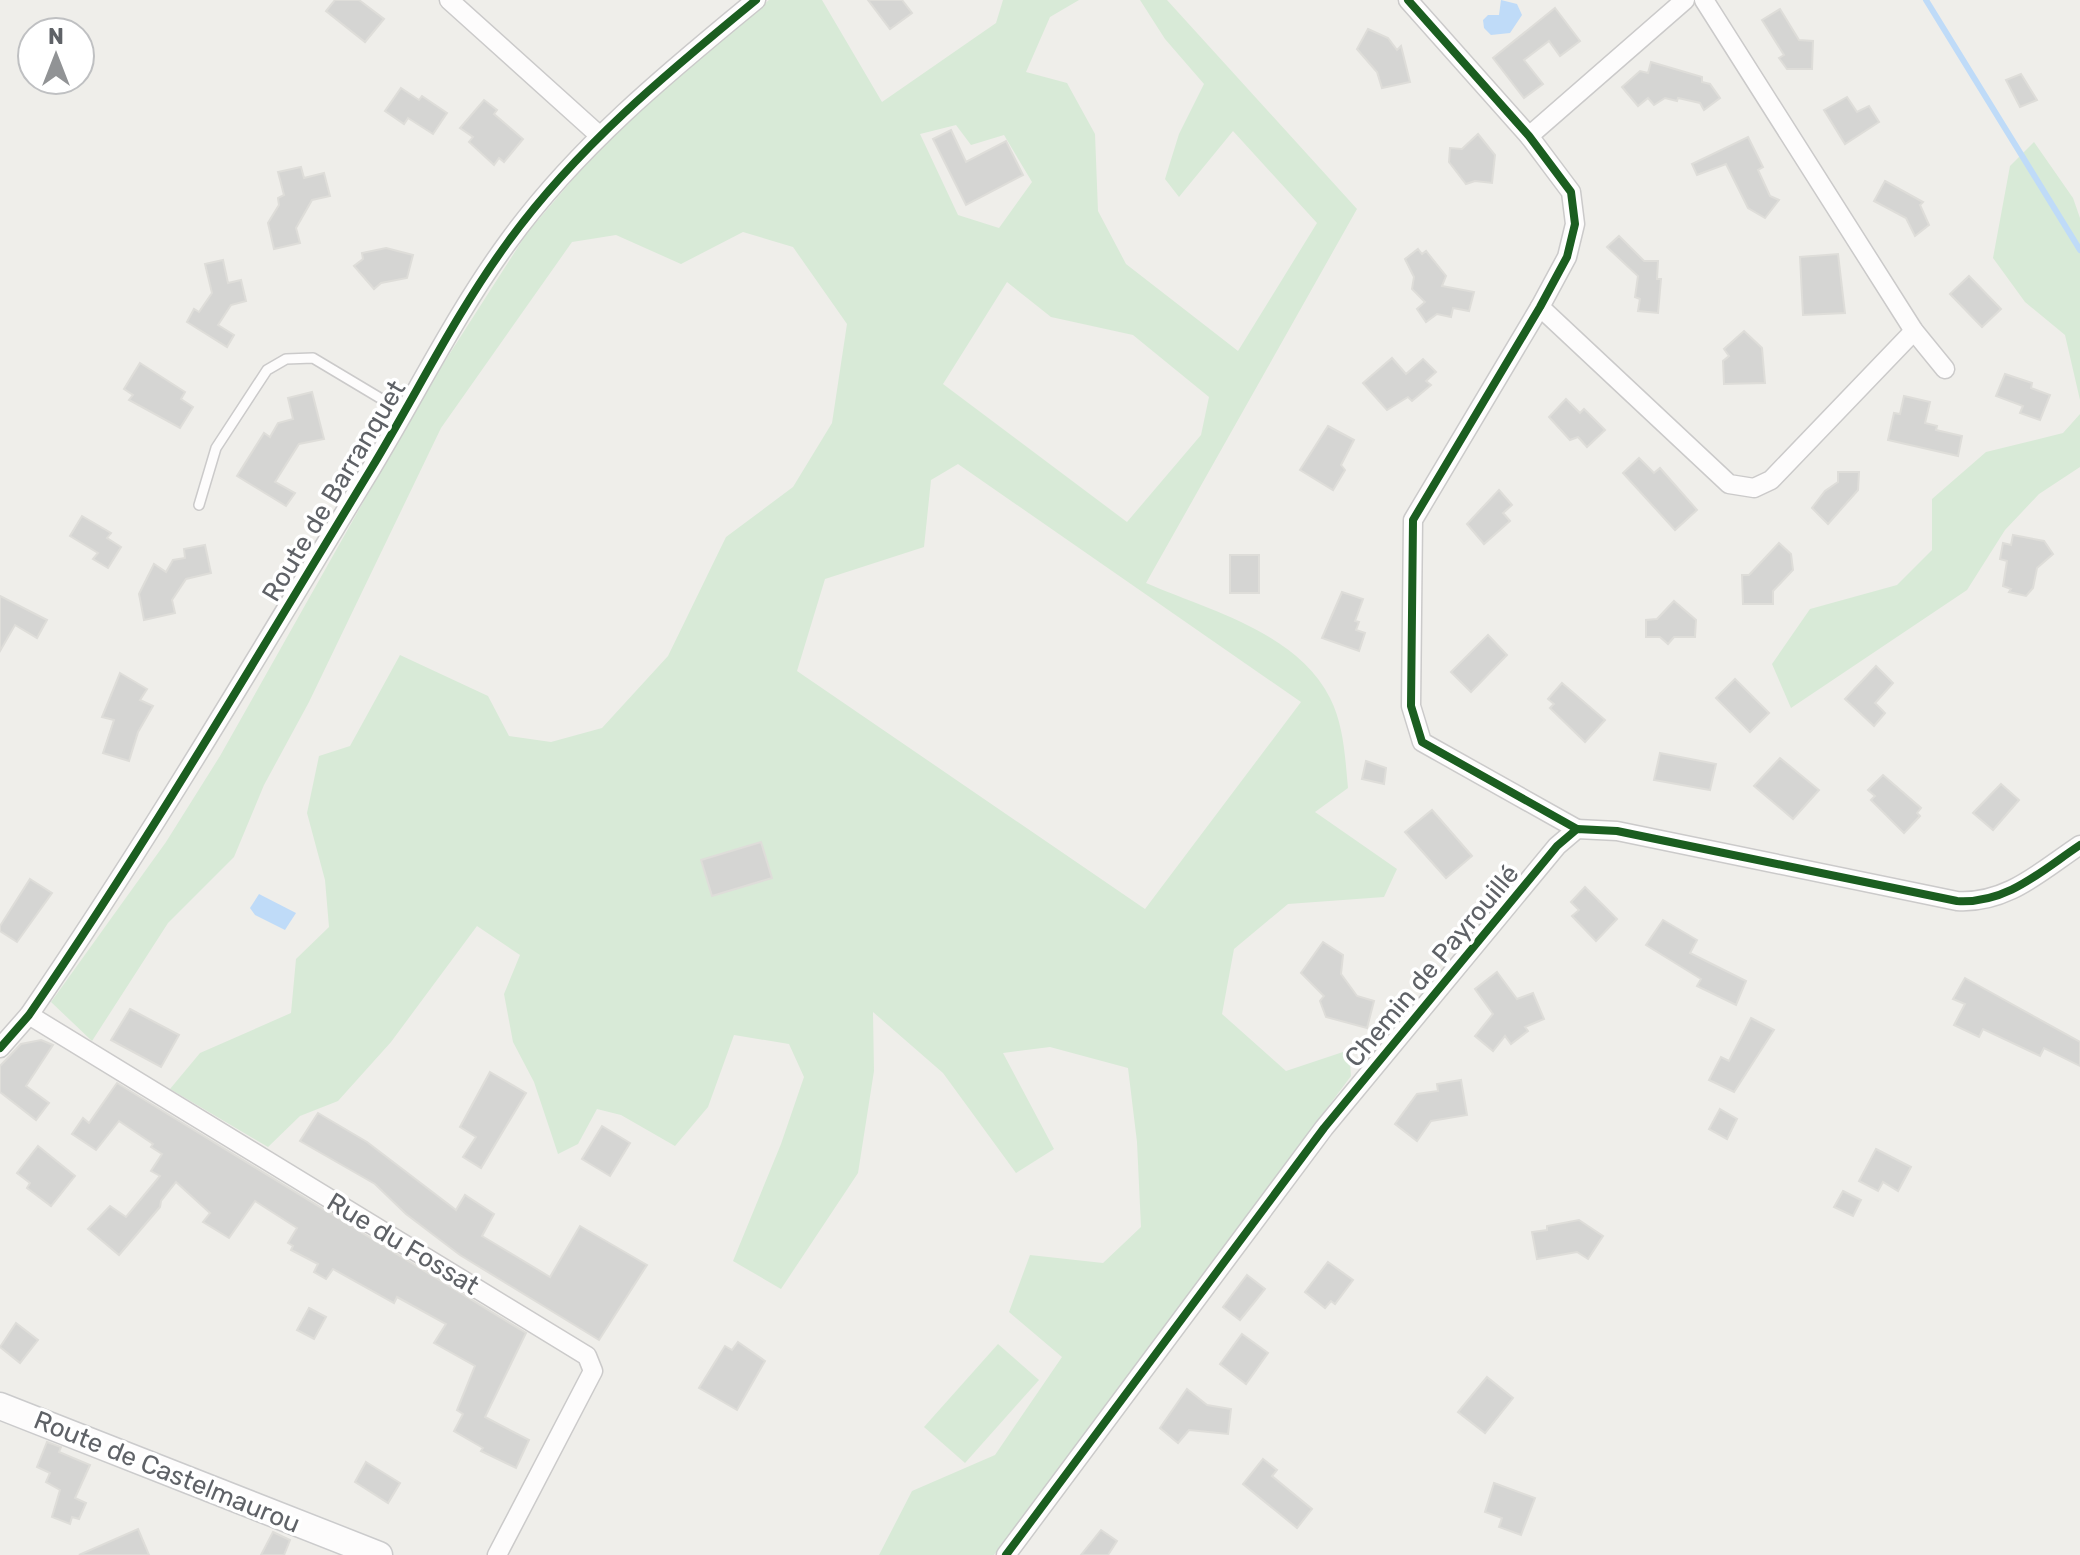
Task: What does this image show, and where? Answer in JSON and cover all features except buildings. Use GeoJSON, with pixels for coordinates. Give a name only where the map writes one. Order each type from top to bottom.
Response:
{"type":"FeatureCollection","features":[{"type":"Feature","properties":{"kind":"street"},"geometry":{"type":"LineString","coordinates":[[449,0],[600,136]]}},
{"type":"Feature","properties":{"kind":"street","name":"Route de Barranquet"},"geometry":{"type":"LineString","coordinates":[[0,1048],[29,1015],[176,792],[405,413],[457,320],[509,241],[600,136],[756,0]]}},
{"type":"Feature","properties":{"kind":"street"},"geometry":{"type":"LineString","coordinates":[[1408,0],[1529,136],[1571,192],[1575,224],[1567,257],[1540,307],[1413,520],[1411,706],[1422,742],[1577,829],[1617,831],[1957,901],[1977,902],[2016,889],[2080,845]]}},
{"type":"Feature","properties":{"kind":"street"},"geometry":{"type":"LineString","coordinates":[[1529,136],[1685,0]]}},
{"type":"Feature","properties":{"kind":"street"},"geometry":{"type":"LineString","coordinates":[[1704,0],[1914,331],[1945,369]]}},
{"type":"Feature","properties":{"kind":"street"},"geometry":{"type":"LineString","coordinates":[[1540,307],[1729,484],[1754,488],[1771,480],[1914,331]]}},
{"type":"Feature","properties":{"kind":"street","name":"Chemin de Payrouillé"},"geometry":{"type":"LineString","coordinates":[[1006,1555],[1324,1128],[1557,846],[1577,829]]}},
{"type":"Feature","properties":{"kind":"street","name":"Rue du Fossat"},"geometry":{"type":"LineString","coordinates":[[29,1015],[587,1356],[593,1371],[497,1555]]}},
{"type":"Feature","properties":{"kind":"street","name":"Route de Castelmaurou"},"geometry":{"type":"LineString","coordinates":[[0,1406],[379,1555]]}},
{"type":"Feature","properties":{"kind":"lane"},"geometry":{"type":"LineString","coordinates":[[199,505],[216,448],[267,370],[286,359],[313,358],[405,413]]}},
{"type":"Feature","properties":{"kind":"green space"},"geometry":{"type":"Polygon","coordinates":[[[769,0],[822,0],[882,102],[996,23],[1003,0],[1079,0],[1050,17],[1026,72],[1067,83],[1095,134],[1098,211],[1126,264],[1238,351],[1317,223],[1233,131],[1179,197],[1165,179],[1179,134],[1204,84],[1165,39],[1140,0],[1167,0],[1357,209],[1146,583],[1223,614],[1274,640],[1315,675],[1335,709],[1343,742],[1348,788],[1315,812],[1397,869],[1384,897],[1288,904],[1234,949],[1222,1014],[1286,1071],[1349,1050],[1351,1076],[994,1555],[879,1555],[912,1491],[995,1455],[1062,1357],[1009,1312],[1030,1255],[1103,1263],[1141,1227],[1137,1142],[1128,1068],[1050,1047],[1003,1053],[1054,1149],[1016,1173],[943,1073],[873,1012],[874,1071],[858,1173],[781,1289],[733,1261],[781,1144],[804,1077],[789,1044],[734,1035],[708,1107],[675,1146],[621,1115],[597,1109],[578,1144],[558,1154],[534,1082],[513,1042],[504,994],[520,955],[477,926],[391,1042],[338,1101],[300,1116],[268,1147],[170,1089],[200,1053],[291,1013],[296,959],[329,927],[325,880],[307,813],[319,756],[350,746],[400,655],[488,696],[509,736],[551,742],[602,728],[668,656],[726,537],[793,487],[832,423],[847,324],[793,247],[743,232],[681,264],[616,235],[572,242],[441,428],[309,702],[264,785],[234,857],[168,923],[92,1041],[51,1002],[166,842],[220,756],[427,389],[527,233],[621,123],[769,0]],[[956,125],[920,134],[958,215],[999,228],[1032,182],[1004,135],[971,145],[956,125]],[[1007,282],[943,384],[1127,522],[1201,435],[1209,397],[1133,335],[1051,317],[1007,282]],[[958,464],[931,480],[924,547],[825,579],[797,671],[1145,909],[1301,702],[958,464]]]}},
{"type":"Feature","properties":{"kind":"green space"},"geometry":{"type":"Polygon","coordinates":[[[2034,142],[2073,198],[2080,218],[2080,400],[2065,335],[2025,302],[1993,258],[2010,166],[2034,142]]]}},
{"type":"Feature","properties":{"kind":"green space"},"geometry":{"type":"Polygon","coordinates":[[[2080,414],[2080,467],[2039,494],[2005,530],[1967,590],[1791,708],[1772,664],[1810,609],[1897,585],[1932,550],[1932,499],[1986,452],[2063,433],[2080,414]]]}},
{"type":"Feature","properties":{"kind":"green space"},"geometry":{"type":"Polygon","coordinates":[[[998,1344],[1039,1380],[965,1463],[924,1427],[998,1344]]]}},
{"type":"Feature","properties":{"kind":"water"},"geometry":{"type":"Polygon","coordinates":[[[1501,0],[1517,4],[1522,15],[1510,33],[1491,35],[1484,28],[1483,20],[1488,15],[1499,15],[1501,0]]]}},
{"type":"Feature","properties":{"kind":"water"},"geometry":{"type":"Polygon","coordinates":[[[259,894],[296,913],[285,930],[255,915],[250,908],[259,894]]]}},
{"type":"Feature","properties":{"kind":"waterway"},"geometry":{"type":"LineString","coordinates":[[1926,0],[2080,250]]}},
{"type":"Feature","properties":{"kind":"cycle path"},"geometry":{"type":"LineString","coordinates":[[0,1048],[29,1015],[161,813],[371,469],[454,325],[508,242],[593,143],[656,84],[756,0]]}},
{"type":"Feature","properties":{"kind":"cycle path"},"geometry":{"type":"LineString","coordinates":[[1408,0],[1529,136],[1571,192],[1575,224],[1567,257],[1540,307],[1413,520],[1411,706],[1422,742],[1577,829]]}},
{"type":"Feature","properties":{"kind":"cycle path"},"geometry":{"type":"LineString","coordinates":[[1006,1555],[1324,1128],[1557,846],[1577,829],[1617,831],[1957,901],[1975,901],[2008,891],[2080,845]]}}]}
